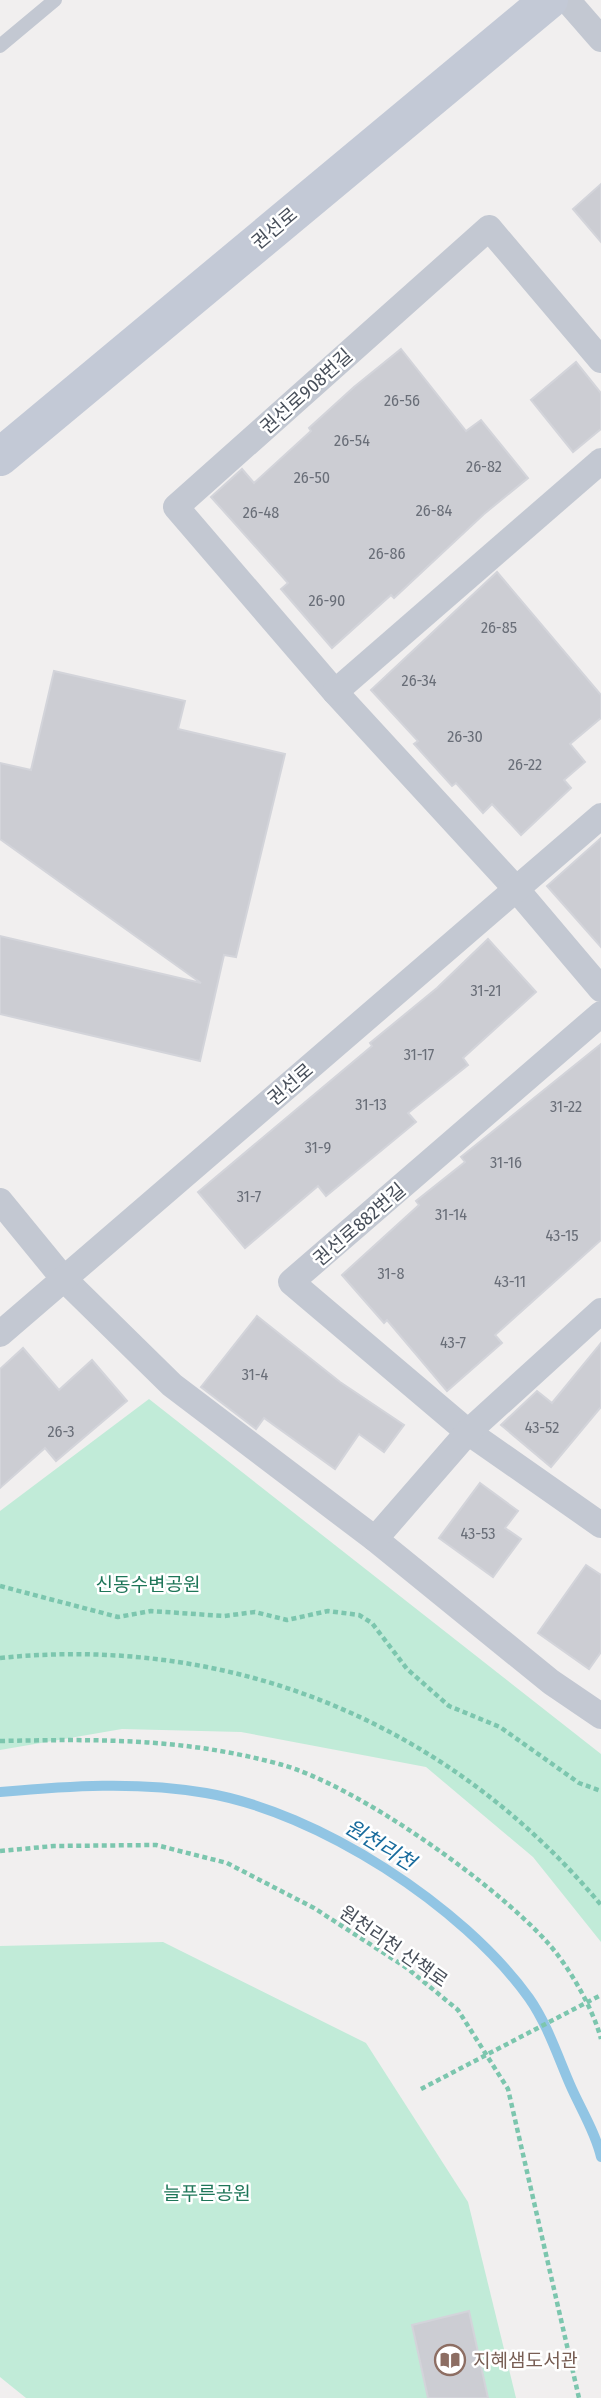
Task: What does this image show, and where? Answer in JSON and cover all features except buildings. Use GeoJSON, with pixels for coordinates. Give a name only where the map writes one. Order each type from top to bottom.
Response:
{"type":"FeatureCollection","features":[{"type":"Feature","properties":{"kind":"street","name":"권선로"},"geometry":{"type":"LineString","coordinates":[[0,457],[550,0]]}},
{"type":"Feature","properties":{"kind":"street"},"geometry":{"type":"LineString","coordinates":[[567,0],[601,39]]}},
{"type":"Feature","properties":{"kind":"street","name":"권선로908번길"},"geometry":{"type":"LineString","coordinates":[[601,359],[489,228],[176,507],[335,692],[517,890],[601,989]]}},
{"type":"Feature","properties":{"kind":"street"},"geometry":{"type":"LineString","coordinates":[[335,692],[601,461]]}},
{"type":"Feature","properties":{"kind":"street"},"geometry":{"type":"LineString","coordinates":[[517,890],[601,816]]}},
{"type":"Feature","properties":{"kind":"street","name":"권선로"},"geometry":{"type":"LineString","coordinates":[[63,1278],[517,890]]}},
{"type":"Feature","properties":{"kind":"street","name":"권선로882번길"},"geometry":{"type":"LineString","coordinates":[[601,1014],[291,1282],[468,1432],[601,1525]]}},
{"type":"Feature","properties":{"kind":"street"},"geometry":{"type":"LineString","coordinates":[[0,1201],[63,1278],[172,1385],[375,1539],[551,1682],[601,1716]]}},
{"type":"Feature","properties":{"kind":"street"},"geometry":{"type":"LineString","coordinates":[[0,1334],[63,1278]]}},
{"type":"Feature","properties":{"kind":"street"},"geometry":{"type":"LineString","coordinates":[[375,1539],[468,1432],[601,1311]]}},
{"type":"Feature","properties":{"kind":"lane"},"geometry":{"type":"LineString","coordinates":[[0,46],[55,0]]}},
{"type":"Feature","properties":{"kind":"path"},"geometry":{"type":"LineString","coordinates":[[0,1586],[118,1617],[151,1612],[224,1616],[255,1612],[288,1620],[328,1611],[359,1615],[372,1623],[407,1669],[449,1706],[500,1727],[579,1783],[601,1791]]}},
{"type":"Feature","properties":{"kind":"path"},"geometry":{"type":"LineString","coordinates":[[0,1658],[64,1653],[161,1659],[254,1676],[345,1708],[446,1765],[494,1799],[548,1845],[601,1905]]}},
{"type":"Feature","properties":{"kind":"path"},"geometry":{"type":"LineString","coordinates":[[0,1741],[128,1739],[210,1748],[281,1764],[323,1780],[432,1847],[487,1888],[546,1940],[566,1965],[601,2039]]}},
{"type":"Feature","properties":{"kind":"path","name":"원천리천 산책로"},"geometry":{"type":"LineString","coordinates":[[0,1851],[54,1846],[156,1845],[227,1863],[314,1908],[407,1968],[458,2010],[508,2089],[579,2398]]}},
{"type":"Feature","properties":{"kind":"path"},"geometry":{"type":"LineString","coordinates":[[421,2089],[601,1995]]}},
{"type":"Feature","properties":{"kind":"green space","name":"신동수변공원"},"geometry":{"type":"Polygon","coordinates":[[[149,1399],[601,1754],[601,1942],[533,1857],[426,1767],[241,1732],[122,1729],[0,1750],[0,1511],[149,1399]]]}},
{"type":"Feature","properties":{"kind":"green space","name":"늘푸른공원"},"geometry":{"type":"Polygon","coordinates":[[[163,1942],[366,2043],[468,2202],[516,2398],[26,2398],[0,2377],[0,1946],[163,1942]]]}},
{"type":"Feature","properties":{"kind":"waterway","name":"원천리천"},"geometry":{"type":"LineString","coordinates":[[0,1792],[128,1786],[206,1793],[249,1803],[294,1820],[385,1868],[466,1930],[501,1964],[529,1998],[548,2031],[601,2157]]}},
{"type":"Feature","properties":{"kind":"place","name":"지혜샘도서관"},"geometry":{"type":"Point","coordinates":[450,2360]}}]}
